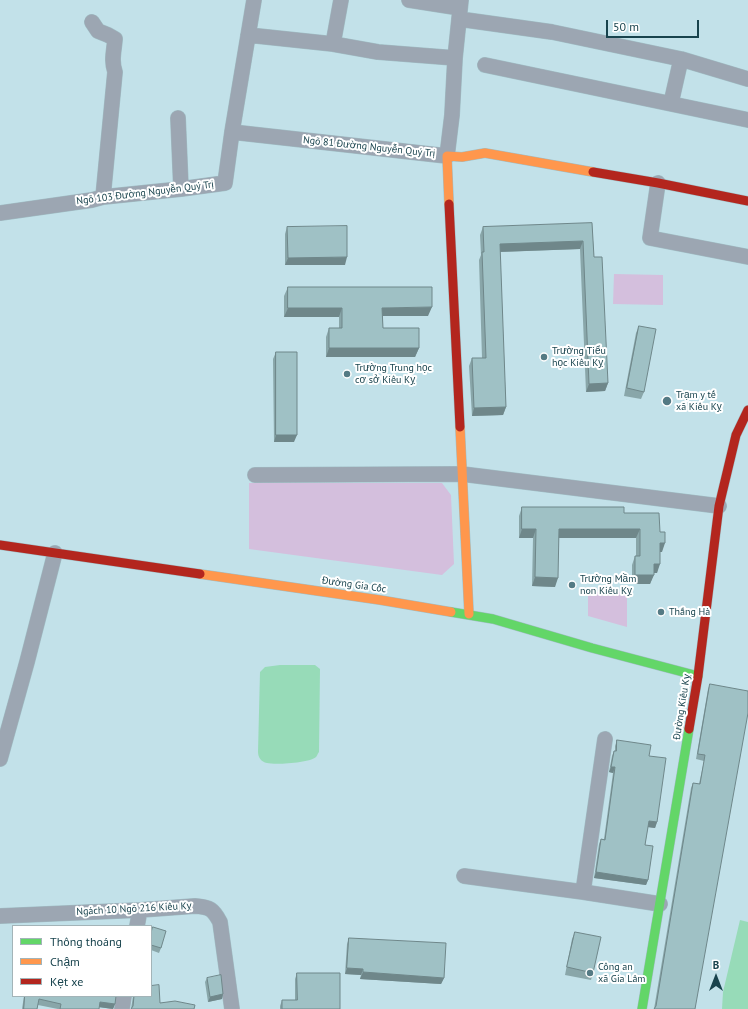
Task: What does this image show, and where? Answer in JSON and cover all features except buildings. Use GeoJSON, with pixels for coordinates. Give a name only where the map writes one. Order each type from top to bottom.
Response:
{"type":"FeatureCollection","features":[{"type":"Feature","properties":{"kind":"street","name":"Ngõ 103 Đường Nguyễn Quý Trị"},"geometry":{"type":"LineString","coordinates":[[0,213],[92,200],[103,197],[225,183],[254,0]]}},
{"type":"Feature","properties":{"kind":"street"},"geometry":{"type":"LineString","coordinates":[[333,44],[341,0]]}},
{"type":"Feature","properties":{"kind":"street"},"geometry":{"type":"LineString","coordinates":[[409,0],[460,9],[552,32],[681,60],[748,79]]}},
{"type":"Feature","properties":{"kind":"street","name":"Ngõ 81 Đường Nguyễn Quý Trị"},"geometry":{"type":"LineString","coordinates":[[232,132],[447,156],[452,115],[455,58],[460,9]]}},
{"type":"Feature","properties":{"kind":"street"},"geometry":{"type":"LineString","coordinates":[[92,22],[98,31],[108,34],[115,39],[112,57],[115,72],[103,197]]}},
{"type":"Feature","properties":{"kind":"street"},"geometry":{"type":"LineString","coordinates":[[248,34],[333,44],[378,52],[455,58]]}},
{"type":"Feature","properties":{"kind":"street"},"geometry":{"type":"LineString","coordinates":[[671,103],[681,60]]}},
{"type":"Feature","properties":{"kind":"street"},"geometry":{"type":"LineString","coordinates":[[485,65],[748,120]]}},
{"type":"Feature","properties":{"kind":"street"},"geometry":{"type":"LineString","coordinates":[[178,118],[181,189]]}},
{"type":"Feature","properties":{"kind":"street"},"geometry":{"type":"LineString","coordinates":[[469,614],[447,156],[462,157],[485,153],[658,183],[748,201]]}},
{"type":"Feature","properties":{"kind":"street"},"geometry":{"type":"LineString","coordinates":[[658,183],[650,238],[748,258]]}},
{"type":"Feature","properties":{"kind":"street","name":"Đường Kiêu Kỵ"},"geometry":{"type":"LineString","coordinates":[[642,1009],[698,676],[719,506],[742,435],[748,410]]}},
{"type":"Feature","properties":{"kind":"street"},"geometry":{"type":"LineString","coordinates":[[256,475],[462,474],[719,506]]}},
{"type":"Feature","properties":{"kind":"street","name":"Đường Gia Cốc"},"geometry":{"type":"LineString","coordinates":[[0,546],[372,599],[493,618],[592,648],[698,676]]}},
{"type":"Feature","properties":{"kind":"street"},"geometry":{"type":"LineString","coordinates":[[0,759],[55,553]]}},
{"type":"Feature","properties":{"kind":"street"},"geometry":{"type":"LineString","coordinates":[[583,892],[605,739]]}},
{"type":"Feature","properties":{"kind":"street"},"geometry":{"type":"LineString","coordinates":[[464,876],[660,904]]}},
{"type":"Feature","properties":{"kind":"street","name":"Ngách 10 Ngõ 216 Kiêu Kỵ"},"geometry":{"type":"LineString","coordinates":[[0,916],[195,906],[211,908],[220,922],[232,1009]]}},
{"type":"Feature","properties":{"kind":"street"},"geometry":{"type":"LineString","coordinates":[[137,925],[140,910]]}},
{"type":"Feature","properties":{"kind":"street"},"geometry":{"type":"LineString","coordinates":[[122,1009],[124,997]]}},
{"type":"Feature","properties":{"kind":"shaded area"},"geometry":{"type":"Polygon","coordinates":[[[614,274],[663,275],[663,305],[613,304],[614,274]]]}},
{"type":"Feature","properties":{"kind":"shaded area"},"geometry":{"type":"Polygon","coordinates":[[[249,483],[442,483],[451,495],[454,564],[442,575],[249,549],[249,483]]]}},
{"type":"Feature","properties":{"kind":"shaded area"},"geometry":{"type":"Polygon","coordinates":[[[588,592],[627,592],[627,627],[588,616],[588,592]]]}},
{"type":"Feature","properties":{"kind":"shaded area"},"geometry":{"type":"Polygon","coordinates":[[[280,665],[315,665],[320,669],[319,752],[316,757],[307,761],[271,764],[263,762],[259,756],[260,672],[265,667],[280,665]]]}},
{"type":"Feature","properties":{"kind":"shaded area"},"geometry":{"type":"Polygon","coordinates":[[[740,920],[748,922],[748,1009],[722,1009],[723,992],[740,920]]]}},
{"type":"Feature","properties":{"kind":"traffic: fast"},"geometry":{"type":"LineString","coordinates":[[451,612],[493,619],[592,648],[698,676]]}},
{"type":"Feature","properties":{"kind":"traffic: fast"},"geometry":{"type":"LineString","coordinates":[[642,1009],[689,729]]}},
{"type":"Feature","properties":{"kind":"traffic: slow"},"geometry":{"type":"LineString","coordinates":[[449,204],[447,156],[462,157],[485,153],[593,172]]}},
{"type":"Feature","properties":{"kind":"traffic: slow"},"geometry":{"type":"LineString","coordinates":[[460,427],[469,614]]}},
{"type":"Feature","properties":{"kind":"traffic: slow"},"geometry":{"type":"LineString","coordinates":[[200,574],[380,600],[451,612]]}},
{"type":"Feature","properties":{"kind":"traffic: jam"},"geometry":{"type":"LineString","coordinates":[[593,172],[748,201]]}},
{"type":"Feature","properties":{"kind":"traffic: jam"},"geometry":{"type":"LineString","coordinates":[[449,204],[460,427]]}},
{"type":"Feature","properties":{"kind":"traffic: jam"},"geometry":{"type":"LineString","coordinates":[[689,729],[698,676],[719,506],[736,435],[748,410]]}},
{"type":"Feature","properties":{"kind":"traffic: jam"},"geometry":{"type":"LineString","coordinates":[[0,545],[200,574]]}},
{"type":"Feature","properties":{"kind":"place","name":"Trường Tiểu học Kiêu Kỵ"},"geometry":{"type":"Point","coordinates":[544,357]}},
{"type":"Feature","properties":{"kind":"place","name":"Trường Trung học cơ sở Kiêu Kỵ"},"geometry":{"type":"Point","coordinates":[347,374]}},
{"type":"Feature","properties":{"kind":"place","name":"Trạm y tế xã Kiêu Kỵ"},"geometry":{"type":"Point","coordinates":[667,401]}},
{"type":"Feature","properties":{"kind":"place","name":"Trường Mầm non Kiêu Kỵ"},"geometry":{"type":"Point","coordinates":[572,585]}},
{"type":"Feature","properties":{"kind":"place","name":"Thắng Hà"},"geometry":{"type":"Point","coordinates":[661,612]}},
{"type":"Feature","properties":{"kind":"place","name":"Công an xã Gia Lâm"},"geometry":{"type":"Point","coordinates":[590,973]}}]}
